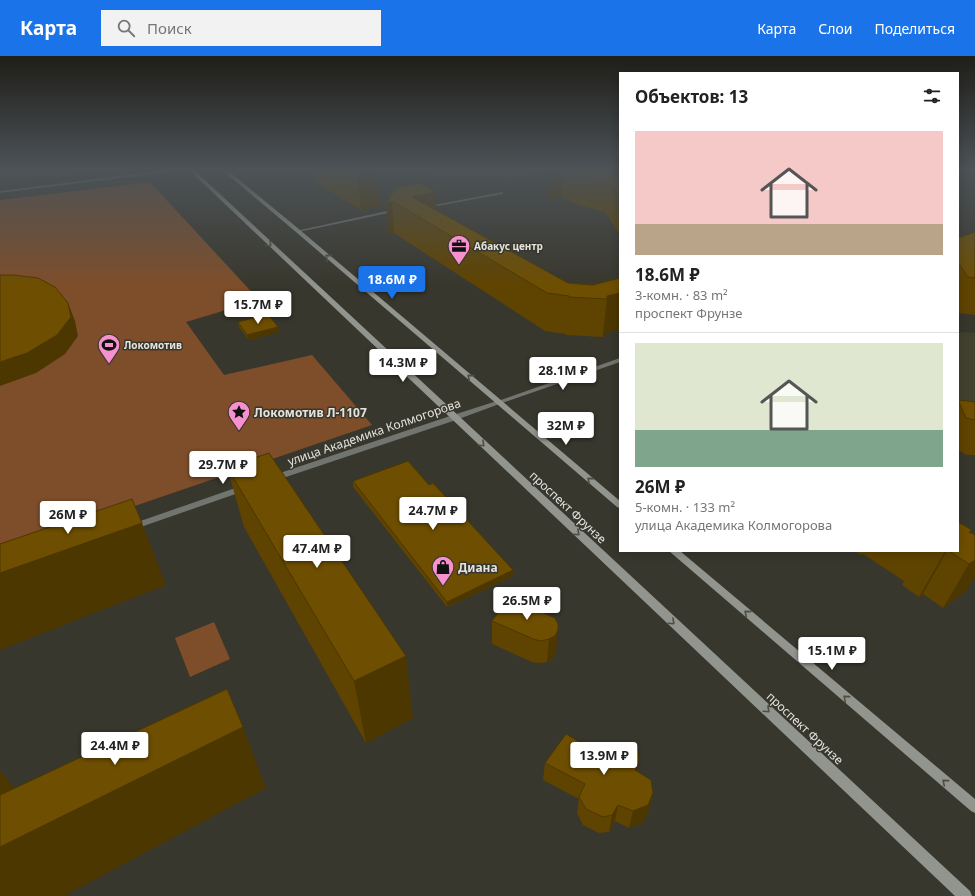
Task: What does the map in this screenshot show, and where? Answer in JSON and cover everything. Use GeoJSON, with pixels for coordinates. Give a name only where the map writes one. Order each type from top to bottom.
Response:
{"type":"FeatureCollection","features":[{"type":"Feature","properties":{"kind":"main road","name":"проспект Фрунзе"},"geometry":{"type":"LineString","coordinates":[[231,208],[453,418],[965,896]]}},
{"type":"Feature","properties":{"kind":"main road"},"geometry":{"type":"LineString","coordinates":[[270,208],[619,504]]}},
{"type":"Feature","properties":{"kind":"main road"},"geometry":{"type":"LineString","coordinates":[[675,552],[975,807]]}},
{"type":"Feature","properties":{"kind":"street"},"geometry":{"type":"LineString","coordinates":[[298,231],[398,210]]}},
{"type":"Feature","properties":{"kind":"street","name":"улица Академика Колмогорова"},"geometry":{"type":"LineString","coordinates":[[265,481],[619,360]]}},
{"type":"Feature","properties":{"kind":"street"},"geometry":{"type":"LineString","coordinates":[[125,530],[250,486]]}},
{"type":"Feature","properties":{"kind":"shaded area","name":"Локомотив"},"geometry":{"type":"Polygon","coordinates":[[[0,208],[174,208],[259,300],[186,322],[224,375],[312,355],[372,425],[0,552],[0,208]]]}},
{"type":"Feature","properties":{"kind":"shaded area"},"geometry":{"type":"Polygon","coordinates":[[[959,333],[975,333],[975,412],[959,410],[959,333]]]}},
{"type":"Feature","properties":{"kind":"shaded area"},"geometry":{"type":"Polygon","coordinates":[[[214,622],[230,659],[190,677],[175,638],[214,622]]]}},
{"type":"Feature","properties":{"kind":"building"},"geometry":{"type":"Polygon","coordinates":[[[404,208],[432,208],[568,283],[593,285],[619,278],[619,293],[607,296],[607,299],[568,297],[569,296],[547,293],[404,208]]]}},
{"type":"Feature","properties":{"kind":"building"},"geometry":{"type":"Polygon","coordinates":[[[975,232],[975,278],[968,277],[959,264],[959,238],[975,232]]]}},
{"type":"Feature","properties":{"kind":"building"},"geometry":{"type":"Polygon","coordinates":[[[0,275],[38,278],[55,287],[68,303],[71,317],[57,335],[27,353],[0,362],[0,275]]]}},
{"type":"Feature","properties":{"kind":"building"},"geometry":{"type":"Polygon","coordinates":[[[268,314],[278,327],[247,335],[238,322],[268,314]]]}},
{"type":"Feature","properties":{"kind":"building"},"geometry":{"type":"Polygon","coordinates":[[[959,400],[975,402],[975,420],[966,418],[959,400]]]}},
{"type":"Feature","properties":{"kind":"building"},"geometry":{"type":"Polygon","coordinates":[[[269,453],[406,656],[354,681],[227,467],[269,453]]]}},
{"type":"Feature","properties":{"kind":"building"},"geometry":{"type":"Polygon","coordinates":[[[408,461],[429,485],[433,483],[513,570],[447,602],[353,481],[408,461]]]}},
{"type":"Feature","properties":{"kind":"building"},"geometry":{"type":"Polygon","coordinates":[[[132,499],[142,523],[0,573],[0,544],[132,499]]]}},
{"type":"Feature","properties":{"kind":"building"},"geometry":{"type":"Polygon","coordinates":[[[959,523],[972,530],[969,532],[975,535],[975,560],[969,564],[951,552],[959,552],[959,523]]]}},
{"type":"Feature","properties":{"kind":"building"},"geometry":{"type":"Polygon","coordinates":[[[509,598],[555,618],[558,624],[558,630],[555,636],[541,641],[492,621],[509,598]]]}},
{"type":"Feature","properties":{"kind":"building"},"geometry":{"type":"Polygon","coordinates":[[[227,689],[243,727],[0,847],[0,795],[227,689]]]}},
{"type":"Feature","properties":{"kind":"building"},"geometry":{"type":"Polygon","coordinates":[[[566,734],[601,755],[610,742],[620,742],[638,751],[639,760],[635,770],[651,780],[653,793],[648,805],[633,811],[618,805],[612,815],[603,817],[586,809],[579,797],[585,784],[545,763],[566,734]]]}},
{"type":"Feature","properties":{"kind":"place","name":"Абакус центр"},"geometry":{"type":"Point","coordinates":[459,266]}},
{"type":"Feature","properties":{"kind":"place","name":"Локомотив"},"geometry":{"type":"Point","coordinates":[109,364]}},
{"type":"Feature","properties":{"kind":"place","name":"Локомотив Л-1107"},"geometry":{"type":"Point","coordinates":[239,432]}},
{"type":"Feature","properties":{"kind":"place","name":"Диана"},"geometry":{"type":"Point","coordinates":[443,586]}}]}
